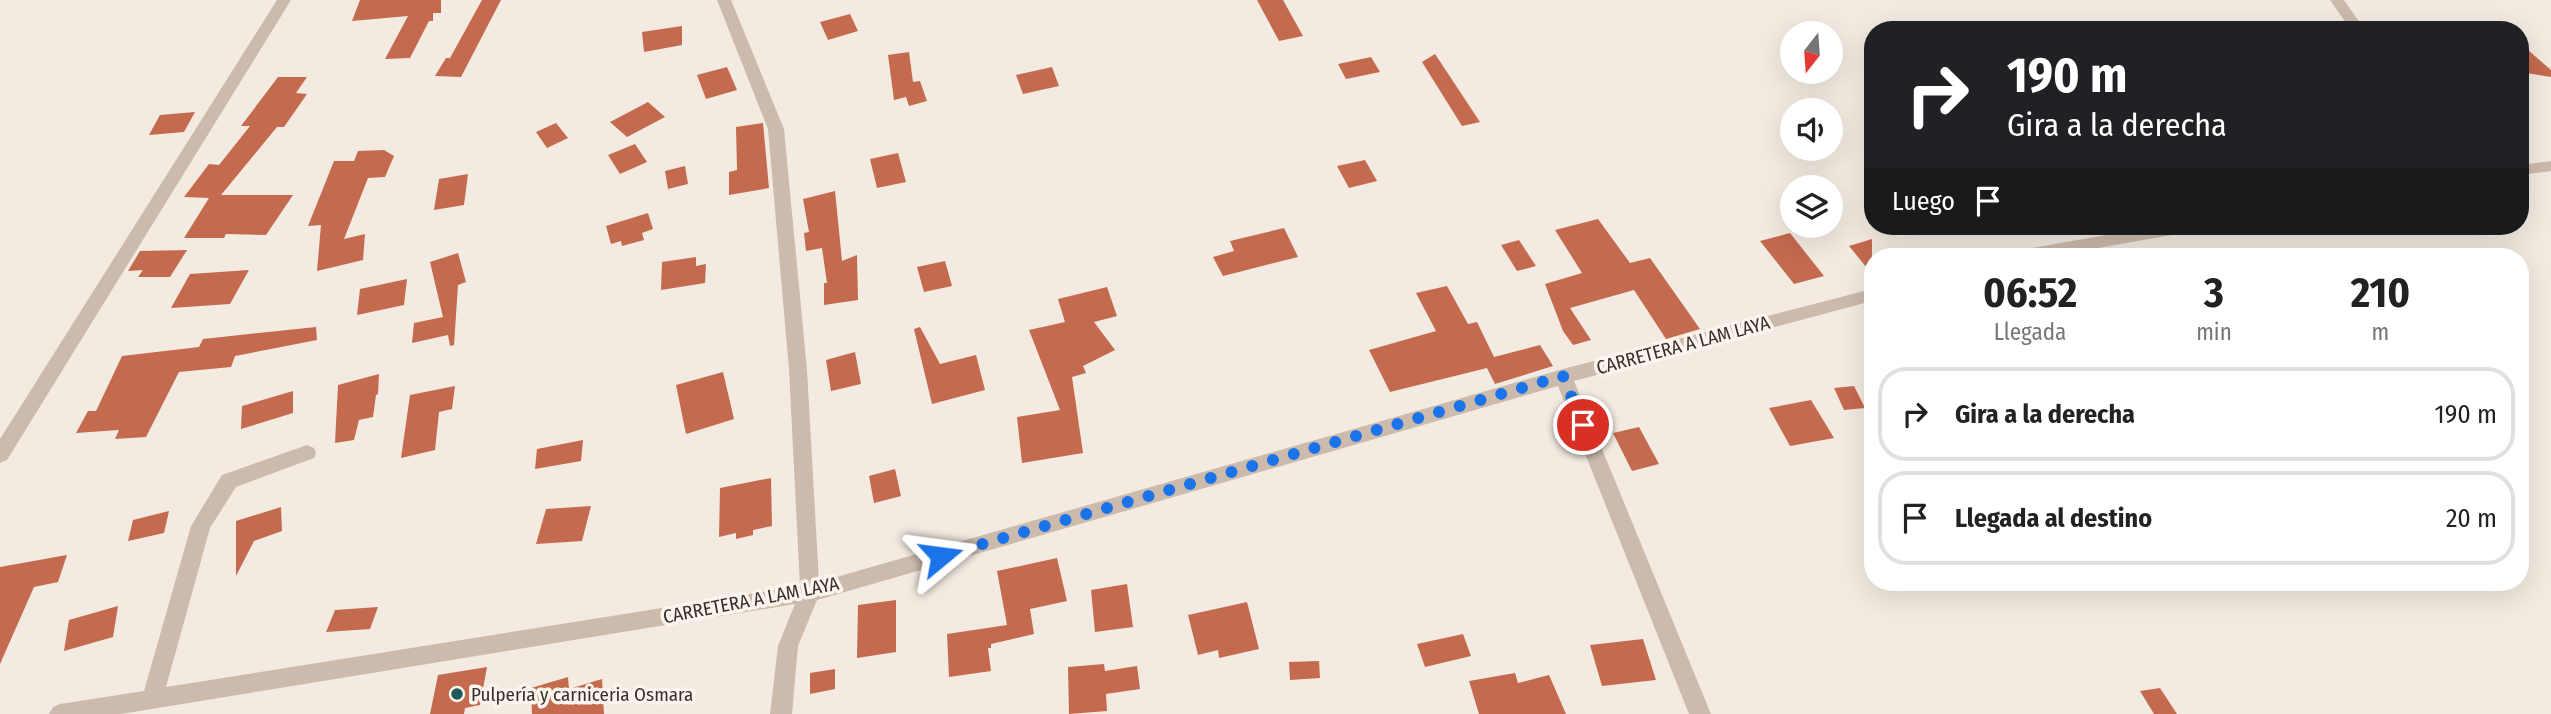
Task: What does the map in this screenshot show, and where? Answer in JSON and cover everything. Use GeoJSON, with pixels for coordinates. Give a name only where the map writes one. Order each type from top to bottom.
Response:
{"type":"FeatureCollection","features":[{"type":"Feature","properties":{"kind":"street"},"geometry":{"type":"LineString","coordinates":[[0,455],[284,0]]}},
{"type":"Feature","properties":{"kind":"street"},"geometry":{"type":"LineString","coordinates":[[724,0],[776,130],[798,370],[810,593],[788,646],[781,714]]}},
{"type":"Feature","properties":{"kind":"street"},"geometry":{"type":"LineString","coordinates":[[2337,0],[2352,21]]}},
{"type":"Feature","properties":{"kind":"street"},"geometry":{"type":"LineString","coordinates":[[2529,169],[2551,166]]}},
{"type":"Feature","properties":{"kind":"street"},"geometry":{"type":"LineString","coordinates":[[2066,248],[2138,235]]}},
{"type":"Feature","properties":{"kind":"street","name":"CARRETERA A LAM LAYA"},"geometry":{"type":"LineString","coordinates":[[60,714],[810,593],[1563,376],[1864,297]]}},
{"type":"Feature","properties":{"kind":"street"},"geometry":{"type":"LineString","coordinates":[[1563,376],[1700,714]]}},
{"type":"Feature","properties":{"kind":"street"},"geometry":{"type":"LineString","coordinates":[[152,699],[201,526],[229,481],[307,453]]}},
{"type":"Feature","properties":{"kind":"building"},"geometry":{"type":"Polygon","coordinates":[[[360,0],[441,0],[441,13],[433,13],[433,21],[429,21],[410,58],[385,59],[408,16],[352,21],[360,0]]]}},
{"type":"Feature","properties":{"kind":"building"},"geometry":{"type":"Polygon","coordinates":[[[482,0],[501,0],[461,77],[435,76],[446,58],[450,58],[482,0]]]}},
{"type":"Feature","properties":{"kind":"building"},"geometry":{"type":"Polygon","coordinates":[[[1257,0],[1283,0],[1303,36],[1279,41],[1257,0]]]}},
{"type":"Feature","properties":{"kind":"building"},"geometry":{"type":"Polygon","coordinates":[[[850,14],[858,31],[828,40],[820,22],[850,14]]]}},
{"type":"Feature","properties":{"kind":"building"},"geometry":{"type":"Polygon","coordinates":[[[682,26],[682,45],[644,52],[642,32],[682,26]]]}},
{"type":"Feature","properties":{"kind":"building"},"geometry":{"type":"Polygon","coordinates":[[[2529,51],[2551,70],[2551,77],[2529,73],[2529,51]]]}},
{"type":"Feature","properties":{"kind":"building"},"geometry":{"type":"Polygon","coordinates":[[[909,52],[913,82],[920,81],[927,101],[909,106],[906,97],[894,100],[888,55],[909,52]]]}},
{"type":"Feature","properties":{"kind":"building"},"geometry":{"type":"Polygon","coordinates":[[[1435,54],[1480,122],[1462,126],[1422,62],[1435,54]]]}},
{"type":"Feature","properties":{"kind":"building"},"geometry":{"type":"Polygon","coordinates":[[[1371,57],[1380,72],[1346,79],[1338,64],[1371,57]]]}},
{"type":"Feature","properties":{"kind":"building"},"geometry":{"type":"Polygon","coordinates":[[[727,67],[737,90],[706,99],[697,75],[727,67]]]}},
{"type":"Feature","properties":{"kind":"building"},"geometry":{"type":"Polygon","coordinates":[[[1052,67],[1059,86],[1023,94],[1016,75],[1052,67]]]}},
{"type":"Feature","properties":{"kind":"building"},"geometry":{"type":"Polygon","coordinates":[[[278,77],[307,77],[296,93],[307,94],[284,127],[277,127],[221,195],[293,195],[266,235],[226,234],[224,238],[184,238],[209,198],[184,197],[209,164],[219,165],[250,126],[241,126],[278,77]]]}},
{"type":"Feature","properties":{"kind":"building"},"geometry":{"type":"Polygon","coordinates":[[[648,102],[665,117],[627,137],[610,122],[648,102]]]}},
{"type":"Feature","properties":{"kind":"building"},"geometry":{"type":"Polygon","coordinates":[[[195,112],[184,132],[149,135],[160,115],[195,112]]]}},
{"type":"Feature","properties":{"kind":"building"},"geometry":{"type":"Polygon","coordinates":[[[556,123],[568,138],[547,148],[536,132],[556,123]]]}},
{"type":"Feature","properties":{"kind":"building"},"geometry":{"type":"Polygon","coordinates":[[[763,123],[769,188],[729,195],[729,172],[737,170],[736,127],[763,123]]]}},
{"type":"Feature","properties":{"kind":"building"},"geometry":{"type":"Polygon","coordinates":[[[635,144],[647,162],[620,174],[608,155],[635,144]]]}},
{"type":"Feature","properties":{"kind":"building"},"geometry":{"type":"Polygon","coordinates":[[[384,150],[394,156],[385,177],[368,178],[344,239],[365,234],[363,260],[317,271],[321,225],[308,226],[334,161],[354,161],[358,151],[384,150]]]}},
{"type":"Feature","properties":{"kind":"building"},"geometry":{"type":"Polygon","coordinates":[[[898,153],[906,182],[877,188],[870,159],[898,153]]]}},
{"type":"Feature","properties":{"kind":"building"},"geometry":{"type":"Polygon","coordinates":[[[1365,160],[1377,181],[1349,188],[1337,166],[1365,160]]]}},
{"type":"Feature","properties":{"kind":"building"},"geometry":{"type":"Polygon","coordinates":[[[685,166],[688,184],[668,189],[665,171],[685,166]]]}},
{"type":"Feature","properties":{"kind":"building"},"geometry":{"type":"Polygon","coordinates":[[[468,174],[464,205],[434,210],[439,179],[468,174]]]}},
{"type":"Feature","properties":{"kind":"building"},"geometry":{"type":"Polygon","coordinates":[[[835,191],[842,261],[857,255],[858,300],[824,305],[824,283],[827,283],[822,248],[806,251],[804,233],[809,232],[803,199],[835,191]]]}},
{"type":"Feature","properties":{"kind":"building"},"geometry":{"type":"Polygon","coordinates":[[[648,213],[653,229],[642,233],[644,240],[622,246],[621,241],[611,244],[606,226],[648,213]]]}},
{"type":"Feature","properties":{"kind":"building"},"geometry":{"type":"Polygon","coordinates":[[[1598,219],[1630,263],[1650,258],[1700,329],[1666,339],[1634,290],[1570,308],[1591,340],[1573,345],[1563,331],[1545,284],[1582,273],[1555,230],[1598,219]]]}},
{"type":"Feature","properties":{"kind":"building"},"geometry":{"type":"Polygon","coordinates":[[[1284,228],[1298,257],[1223,276],[1213,257],[1234,251],[1230,241],[1284,228]]]}},
{"type":"Feature","properties":{"kind":"building"},"geometry":{"type":"Polygon","coordinates":[[[1780,236],[1780,238],[1794,238],[1824,276],[1794,284],[1760,241],[1780,236]]]}},
{"type":"Feature","properties":{"kind":"building"},"geometry":{"type":"Polygon","coordinates":[[[1872,239],[1872,248],[1864,248],[1864,264],[1849,246],[1872,239]]]}},
{"type":"Feature","properties":{"kind":"building"},"geometry":{"type":"Polygon","coordinates":[[[1519,240],[1536,266],[1517,271],[1501,245],[1519,240]]]}},
{"type":"Feature","properties":{"kind":"building"},"geometry":{"type":"Polygon","coordinates":[[[187,250],[170,277],[138,277],[143,270],[128,271],[140,251],[187,250]]]}},
{"type":"Feature","properties":{"kind":"building"},"geometry":{"type":"Polygon","coordinates":[[[458,253],[466,282],[458,285],[454,345],[450,346],[448,335],[412,343],[414,323],[443,317],[430,262],[458,253]]]}},
{"type":"Feature","properties":{"kind":"building"},"geometry":{"type":"Polygon","coordinates":[[[696,257],[696,266],[706,264],[705,283],[661,290],[662,262],[696,257]]]}},
{"type":"Feature","properties":{"kind":"building"},"geometry":{"type":"Polygon","coordinates":[[[945,261],[952,286],[924,292],[917,267],[945,261]]]}},
{"type":"Feature","properties":{"kind":"building"},"geometry":{"type":"Polygon","coordinates":[[[249,270],[230,304],[171,308],[190,274],[249,270]]]}},
{"type":"Feature","properties":{"kind":"building"},"geometry":{"type":"Polygon","coordinates":[[[407,279],[404,305],[357,315],[360,289],[407,279]]]}},
{"type":"Feature","properties":{"kind":"building"},"geometry":{"type":"Polygon","coordinates":[[[1447,286],[1468,324],[1477,322],[1494,357],[1540,345],[1553,366],[1495,384],[1487,368],[1390,392],[1369,350],[1436,331],[1416,293],[1447,286]]]}},
{"type":"Feature","properties":{"kind":"building"},"geometry":{"type":"Polygon","coordinates":[[[1107,287],[1117,316],[1094,322],[1115,350],[1083,366],[1086,373],[1072,377],[1083,453],[1022,463],[1017,417],[1060,410],[1029,330],[1065,322],[1058,299],[1107,287]]]}},
{"type":"Feature","properties":{"kind":"building"},"geometry":{"type":"Polygon","coordinates":[[[316,327],[317,340],[235,356],[231,367],[179,372],[146,437],[115,439],[119,430],[76,433],[88,411],[96,411],[122,356],[199,347],[203,339],[316,327]]]}},
{"type":"Feature","properties":{"kind":"building"},"geometry":{"type":"Polygon","coordinates":[[[920,327],[940,364],[976,355],[985,390],[932,404],[914,329],[920,327]]]}},
{"type":"Feature","properties":{"kind":"building"},"geometry":{"type":"Polygon","coordinates":[[[855,352],[861,384],[831,391],[826,360],[855,352]]]}},
{"type":"Feature","properties":{"kind":"building"},"geometry":{"type":"Polygon","coordinates":[[[723,372],[734,419],[686,434],[676,385],[723,372]]]}},
{"type":"Feature","properties":{"kind":"building"},"geometry":{"type":"Polygon","coordinates":[[[379,374],[373,417],[359,420],[354,440],[335,443],[338,385],[379,374]]]}},
{"type":"Feature","properties":{"kind":"building"},"geometry":{"type":"Polygon","coordinates":[[[455,386],[452,409],[439,412],[435,450],[401,458],[410,395],[455,386]]]}},
{"type":"Feature","properties":{"kind":"building"},"geometry":{"type":"Polygon","coordinates":[[[1854,386],[1864,408],[1844,410],[1834,388],[1854,386]]]}},
{"type":"Feature","properties":{"kind":"building"},"geometry":{"type":"Polygon","coordinates":[[[293,391],[293,413],[241,429],[242,406],[293,391]]]}},
{"type":"Feature","properties":{"kind":"building"},"geometry":{"type":"Polygon","coordinates":[[[1811,400],[1834,438],[1790,446],[1769,408],[1811,400]]]}},
{"type":"Feature","properties":{"kind":"building"},"geometry":{"type":"Polygon","coordinates":[[[1639,427],[1659,464],[1632,471],[1613,433],[1639,427]]]}},
{"type":"Feature","properties":{"kind":"building"},"geometry":{"type":"Polygon","coordinates":[[[583,440],[581,461],[535,469],[537,449],[583,440]]]}},
{"type":"Feature","properties":{"kind":"building"},"geometry":{"type":"Polygon","coordinates":[[[895,469],[901,496],[874,503],[869,476],[895,469]]]}},
{"type":"Feature","properties":{"kind":"building"},"geometry":{"type":"Polygon","coordinates":[[[771,478],[772,526],[753,530],[753,535],[736,539],[736,533],[719,537],[720,488],[771,478]]]}},
{"type":"Feature","properties":{"kind":"building"},"geometry":{"type":"Polygon","coordinates":[[[591,506],[582,541],[536,544],[546,509],[591,506]]]}},
{"type":"Feature","properties":{"kind":"building"},"geometry":{"type":"Polygon","coordinates":[[[281,507],[282,531],[254,541],[236,576],[236,521],[281,507]]]}},
{"type":"Feature","properties":{"kind":"building"},"geometry":{"type":"Polygon","coordinates":[[[169,511],[164,533],[128,541],[133,520],[169,511]]]}},
{"type":"Feature","properties":{"kind":"building"},"geometry":{"type":"Polygon","coordinates":[[[67,555],[58,582],[34,587],[0,664],[0,567],[67,555]]]}},
{"type":"Feature","properties":{"kind":"building"},"geometry":{"type":"Polygon","coordinates":[[[1057,558],[1067,601],[1030,609],[1034,634],[991,644],[991,648],[988,648],[991,671],[949,677],[947,634],[1007,625],[997,571],[1057,558]]]}},
{"type":"Feature","properties":{"kind":"building"},"geometry":{"type":"Polygon","coordinates":[[[1127,584],[1133,627],[1095,632],[1091,590],[1127,584]]]}},
{"type":"Feature","properties":{"kind":"building"},"geometry":{"type":"Polygon","coordinates":[[[896,600],[896,652],[857,658],[858,605],[896,600]]]}},
{"type":"Feature","properties":{"kind":"building"},"geometry":{"type":"Polygon","coordinates":[[[1247,602],[1259,649],[1219,658],[1218,650],[1198,655],[1188,615],[1247,602]]]}},
{"type":"Feature","properties":{"kind":"building"},"geometry":{"type":"Polygon","coordinates":[[[118,606],[113,637],[64,651],[69,620],[118,606]]]}},
{"type":"Feature","properties":{"kind":"building"},"geometry":{"type":"Polygon","coordinates":[[[378,607],[370,629],[326,632],[335,610],[378,607]]]}},
{"type":"Feature","properties":{"kind":"building"},"geometry":{"type":"Polygon","coordinates":[[[1463,634],[1471,656],[1425,667],[1417,644],[1463,634]]]}},
{"type":"Feature","properties":{"kind":"building"},"geometry":{"type":"Polygon","coordinates":[[[1643,639],[1656,680],[1602,686],[1590,645],[1643,639]]]}},
{"type":"Feature","properties":{"kind":"building"},"geometry":{"type":"Polygon","coordinates":[[[1319,661],[1320,678],[1290,680],[1289,662],[1319,661]]]}},
{"type":"Feature","properties":{"kind":"building"},"geometry":{"type":"Polygon","coordinates":[[[1104,664],[1105,671],[1137,666],[1140,689],[1106,694],[1107,711],[1069,714],[1068,667],[1104,664]]]}},
{"type":"Feature","properties":{"kind":"building"},"geometry":{"type":"Polygon","coordinates":[[[487,667],[480,705],[465,708],[464,714],[430,714],[438,675],[487,667]]]}},
{"type":"Feature","properties":{"kind":"building"},"geometry":{"type":"Polygon","coordinates":[[[835,669],[835,689],[810,694],[810,673],[835,669]]]}},
{"type":"Feature","properties":{"kind":"building"},"geometry":{"type":"Polygon","coordinates":[[[1515,673],[1518,683],[1549,675],[1566,714],[1479,714],[1469,681],[1515,673]]]}},
{"type":"Feature","properties":{"kind":"building"},"geometry":{"type":"Polygon","coordinates":[[[568,677],[569,689],[602,679],[604,714],[532,714],[531,688],[568,677]]]}},
{"type":"Feature","properties":{"kind":"building"},"geometry":{"type":"Polygon","coordinates":[[[2160,688],[2177,714],[2154,714],[2140,691],[2160,688]]]}},
{"type":"Feature","properties":{"kind":"place","name":"Pulpería y carniceria Osmara"},"geometry":{"type":"Point","coordinates":[457,694]}},
{"type":"Feature","properties":{"kind":"route"},"geometry":{"type":"LineString","coordinates":[[941,556],[1563,376],[1583,425]]}}]}
